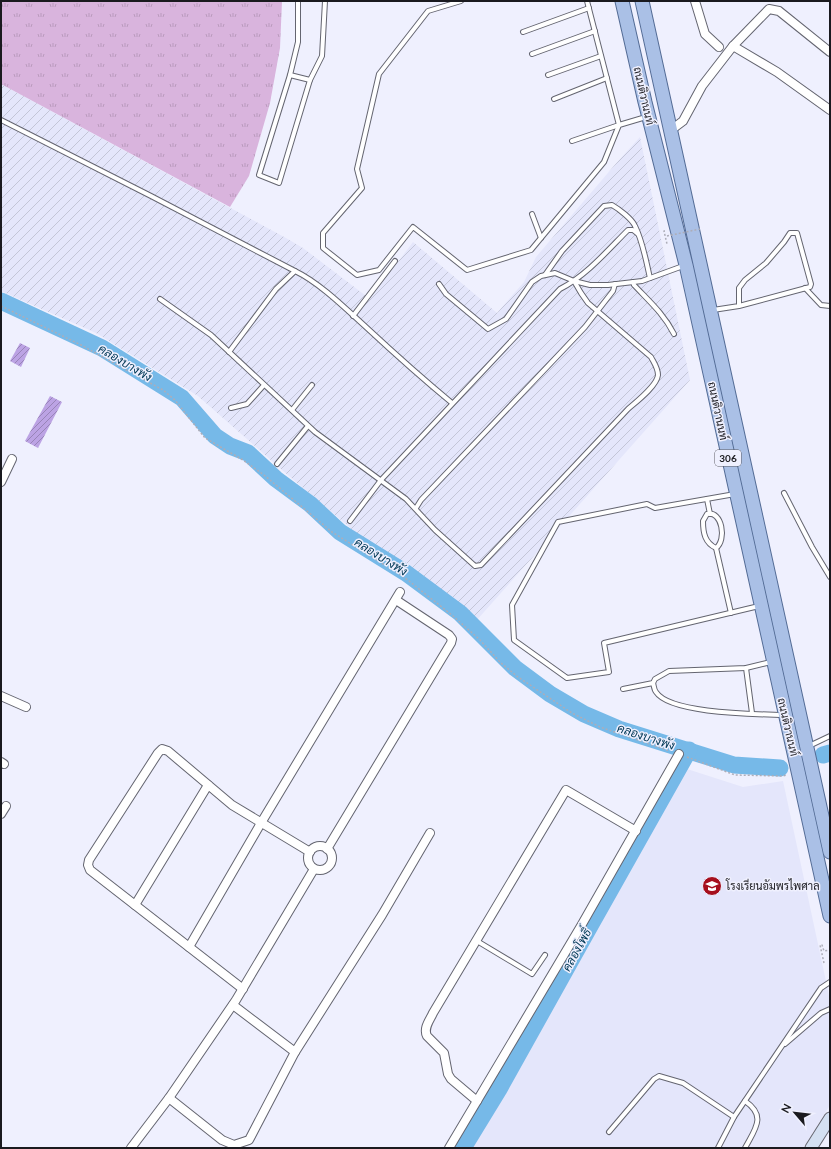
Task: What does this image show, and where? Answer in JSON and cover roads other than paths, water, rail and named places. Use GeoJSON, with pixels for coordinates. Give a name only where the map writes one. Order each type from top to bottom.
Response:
{"type":"FeatureCollection","features":[{"type":"Feature","properties":{"kind":"main road","name":"ถนนติวานนท์"},"geometry":{"type":"LineString","coordinates":[[622,1],[648,116],[686,269],[830,916]]}},
{"type":"Feature","properties":{"kind":"main road","name":"ถนนติวานนท์"},"geometry":{"type":"LineString","coordinates":[[642,1],[830,852]]}},
{"type":"Feature","properties":{"kind":"main road"},"geometry":{"type":"LineString","coordinates":[[686,269],[701,271]]}},
{"type":"Feature","properties":{"kind":"street"},"geometry":{"type":"LineString","coordinates":[[695,1],[705,34],[719,47]]}},
{"type":"Feature","properties":{"kind":"street"},"geometry":{"type":"LineString","coordinates":[[671,130],[683,121],[702,86],[733,46],[769,9],[779,11],[830,52]]}},
{"type":"Feature","properties":{"kind":"street"},"geometry":{"type":"LineString","coordinates":[[733,46],[777,72],[830,110]]}},
{"type":"Feature","properties":{"kind":"street"},"geometry":{"type":"LineString","coordinates":[[1,482],[12,459]]}},
{"type":"Feature","properties":{"kind":"street"},"geometry":{"type":"LineString","coordinates":[[189,947],[261,823],[400,592]]}},
{"type":"Feature","properties":{"kind":"street"},"geometry":{"type":"LineString","coordinates":[[327,849],[451,644],[452,639],[449,635],[396,600]]}},
{"type":"Feature","properties":{"kind":"street"},"geometry":{"type":"LineString","coordinates":[[1,696],[26,707]]}},
{"type":"Feature","properties":{"kind":"street"},"geometry":{"type":"LineString","coordinates":[[243,989],[90,870],[88,865],[89,860],[162,749],[168,751],[232,805],[310,852]]}},
{"type":"Feature","properties":{"kind":"street"},"geometry":{"type":"LineString","coordinates":[[449,1148],[581,926],[679,754]]}},
{"type":"Feature","properties":{"kind":"street"},"geometry":{"type":"LineString","coordinates":[[135,905],[208,785]]}},
{"type":"Feature","properties":{"kind":"street"},"geometry":{"type":"LineString","coordinates":[[477,1100],[451,1079],[448,1074],[444,1053],[425,1033],[434,1013],[566,790],[636,831]]}},
{"type":"Feature","properties":{"kind":"street"},"geometry":{"type":"LineString","coordinates":[[1,814],[6,806]]}},
{"type":"Feature","properties":{"kind":"street"},"geometry":{"type":"LineString","coordinates":[[170,1098],[222,1140],[237,1146],[249,1140],[295,1052],[382,915],[430,833]]}},
{"type":"Feature","properties":{"kind":"street"},"geometry":{"type":"LineString","coordinates":[[310,852],[318,847],[327,849],[332,856],[330,865],[323,870],[314,869]]}},
{"type":"Feature","properties":{"kind":"street"},"geometry":{"type":"LineString","coordinates":[[310,852],[309,861],[314,869]]}},
{"type":"Feature","properties":{"kind":"street"},"geometry":{"type":"LineString","coordinates":[[131,1148],[170,1098],[233,1005],[314,869]]}},
{"type":"Feature","properties":{"kind":"street"},"geometry":{"type":"LineString","coordinates":[[233,1005],[295,1052]]}},
{"type":"Feature","properties":{"kind":"street"},"geometry":{"type":"LineString","coordinates":[[811,1148],[830,1118]]}},
{"type":"Feature","properties":{"kind":"lane"},"geometry":{"type":"LineString","coordinates":[[298,1],[298,42],[290,75],[259,175],[279,183],[310,80],[322,56],[325,1]]}},
{"type":"Feature","properties":{"kind":"lane"},"geometry":{"type":"LineString","coordinates":[[461,1],[428,11],[380,74],[357,169],[362,188],[323,233],[323,248],[357,275],[379,270],[413,226],[467,270],[531,250],[604,162],[619,125],[587,1]]}},
{"type":"Feature","properties":{"kind":"lane"},"geometry":{"type":"LineString","coordinates":[[523,32],[589,8]]}},
{"type":"Feature","properties":{"kind":"lane"},"geometry":{"type":"LineString","coordinates":[[532,54],[595,31]]}},
{"type":"Feature","properties":{"kind":"lane"},"geometry":{"type":"LineString","coordinates":[[548,75],[601,56]]}},
{"type":"Feature","properties":{"kind":"lane"},"geometry":{"type":"LineString","coordinates":[[290,75],[310,80]]}},
{"type":"Feature","properties":{"kind":"lane"},"geometry":{"type":"LineString","coordinates":[[554,99],[607,78]]}},
{"type":"Feature","properties":{"kind":"lane"},"geometry":{"type":"LineString","coordinates":[[572,141],[648,116]]}},
{"type":"Feature","properties":{"kind":"lane"},"geometry":{"type":"LineString","coordinates":[[1,120],[305,276],[452,403]]}},
{"type":"Feature","properties":{"kind":"lane"},"geometry":{"type":"LineString","coordinates":[[544,276],[562,251],[604,206],[612,205],[618,208],[635,225],[642,245],[650,278]]}},
{"type":"Feature","properties":{"kind":"lane"},"geometry":{"type":"LineString","coordinates":[[532,214],[541,238]]}},
{"type":"Feature","properties":{"kind":"lane"},"geometry":{"type":"LineString","coordinates":[[350,521],[381,480],[560,289],[574,281],[628,230],[633,230],[638,234]]}},
{"type":"Feature","properties":{"kind":"lane"},"geometry":{"type":"LineString","coordinates":[[710,310],[739,306],[810,286],[811,284],[798,234],[792,232],[766,263],[745,280],[739,288],[739,306]]}},
{"type":"Feature","properties":{"kind":"lane"},"geometry":{"type":"LineString","coordinates":[[353,316],[395,261]]}},
{"type":"Feature","properties":{"kind":"lane"},"geometry":{"type":"LineString","coordinates":[[439,284],[446,294],[488,329],[506,319],[532,282],[544,276],[555,273],[574,281],[590,285],[615,284],[633,282],[686,269]]}},
{"type":"Feature","properties":{"kind":"lane"},"geometry":{"type":"LineString","coordinates":[[229,352],[276,289],[295,271]]}},
{"type":"Feature","properties":{"kind":"lane"},"geometry":{"type":"LineString","coordinates":[[160,299],[211,335],[308,426],[399,493],[475,566],[481,565],[628,409],[653,385],[658,376],[657,368],[651,357],[597,312],[581,293],[574,281]]}},
{"type":"Feature","properties":{"kind":"lane"},"geometry":{"type":"LineString","coordinates":[[633,282],[634,285],[669,322],[674,334]]}},
{"type":"Feature","properties":{"kind":"lane"},"geometry":{"type":"LineString","coordinates":[[416,508],[421,500],[586,327],[613,291],[615,284]]}},
{"type":"Feature","properties":{"kind":"lane"},"geometry":{"type":"LineString","coordinates":[[805,288],[821,305],[830,306]]}},
{"type":"Feature","properties":{"kind":"lane"},"geometry":{"type":"LineString","coordinates":[[231,408],[247,404],[264,385]]}},
{"type":"Feature","properties":{"kind":"lane"},"geometry":{"type":"LineString","coordinates":[[292,410],[312,385]]}},
{"type":"Feature","properties":{"kind":"lane"},"geometry":{"type":"LineString","coordinates":[[277,464],[308,426]]}},
{"type":"Feature","properties":{"kind":"lane"},"geometry":{"type":"LineString","coordinates":[[784,493],[812,547],[830,577]]}},
{"type":"Feature","properties":{"kind":"lane"},"geometry":{"type":"LineString","coordinates":[[736,494],[655,508],[647,504],[558,522],[512,605],[514,640],[567,678],[609,672],[604,643],[761,606]]}},
{"type":"Feature","properties":{"kind":"lane"},"geometry":{"type":"LineString","coordinates":[[707,499],[710,514]]}},
{"type":"Feature","properties":{"kind":"lane"},"geometry":{"type":"LineString","coordinates":[[710,514],[713,514],[719,519],[722,538],[719,546],[716,548],[708,544],[702,521],[704,517],[710,514]]}},
{"type":"Feature","properties":{"kind":"lane"},"geometry":{"type":"LineString","coordinates":[[716,548],[731,613]]}},
{"type":"Feature","properties":{"kind":"lane"},"geometry":{"type":"LineString","coordinates":[[623,689],[653,683],[655,679],[669,671],[746,668],[774,662]]}},
{"type":"Feature","properties":{"kind":"lane"},"geometry":{"type":"LineString","coordinates":[[746,668],[752,713]]}},
{"type":"Feature","properties":{"kind":"lane"},"geometry":{"type":"LineString","coordinates":[[653,683],[656,692],[675,704],[718,712],[785,715]]}},
{"type":"Feature","properties":{"kind":"lane"},"geometry":{"type":"LineString","coordinates":[[807,747],[830,736]]}},
{"type":"Feature","properties":{"kind":"lane"},"geometry":{"type":"LineString","coordinates":[[477,941],[532,974],[545,954]]}},
{"type":"Feature","properties":{"kind":"lane"},"geometry":{"type":"LineString","coordinates":[[718,1148],[734,1117],[779,1049],[821,988],[830,982]]}},
{"type":"Feature","properties":{"kind":"lane"},"geometry":{"type":"LineString","coordinates":[[779,1049],[821,1013],[830,1009]]}},
{"type":"Feature","properties":{"kind":"lane"},"geometry":{"type":"LineString","coordinates":[[609,1132],[654,1079],[659,1076],[683,1083],[734,1117]]}},
{"type":"Feature","properties":{"kind":"lane"},"geometry":{"type":"LineString","coordinates":[[745,1101],[753,1106],[757,1113],[756,1128],[745,1148]]}},
{"type":"Feature","properties":{"kind":"waterway","name":"คลองบางพัง"},"geometry":{"type":"LineString","coordinates":[[1,301],[102,348],[182,398],[215,436],[230,446],[248,453],[276,479],[310,504],[340,532],[406,573],[460,613],[515,668],[550,694],[584,714],[619,729],[734,765],[780,768]]}},
{"type":"Feature","properties":{"kind":"waterway","name":"คลองโพธิ์"},"geometry":{"type":"LineString","coordinates":[[463,1148],[499,1089],[689,750]]}},
{"type":"Feature","properties":{"kind":"waterway","name":"คลองบางพัง"},"geometry":{"type":"LineString","coordinates":[[823,755],[830,753]]}},
{"type":"Feature","properties":{"kind":"place","name":"โรงเรียนอัมพรไพศาล"},"geometry":{"type":"Point","coordinates":[712,886]}}]}
